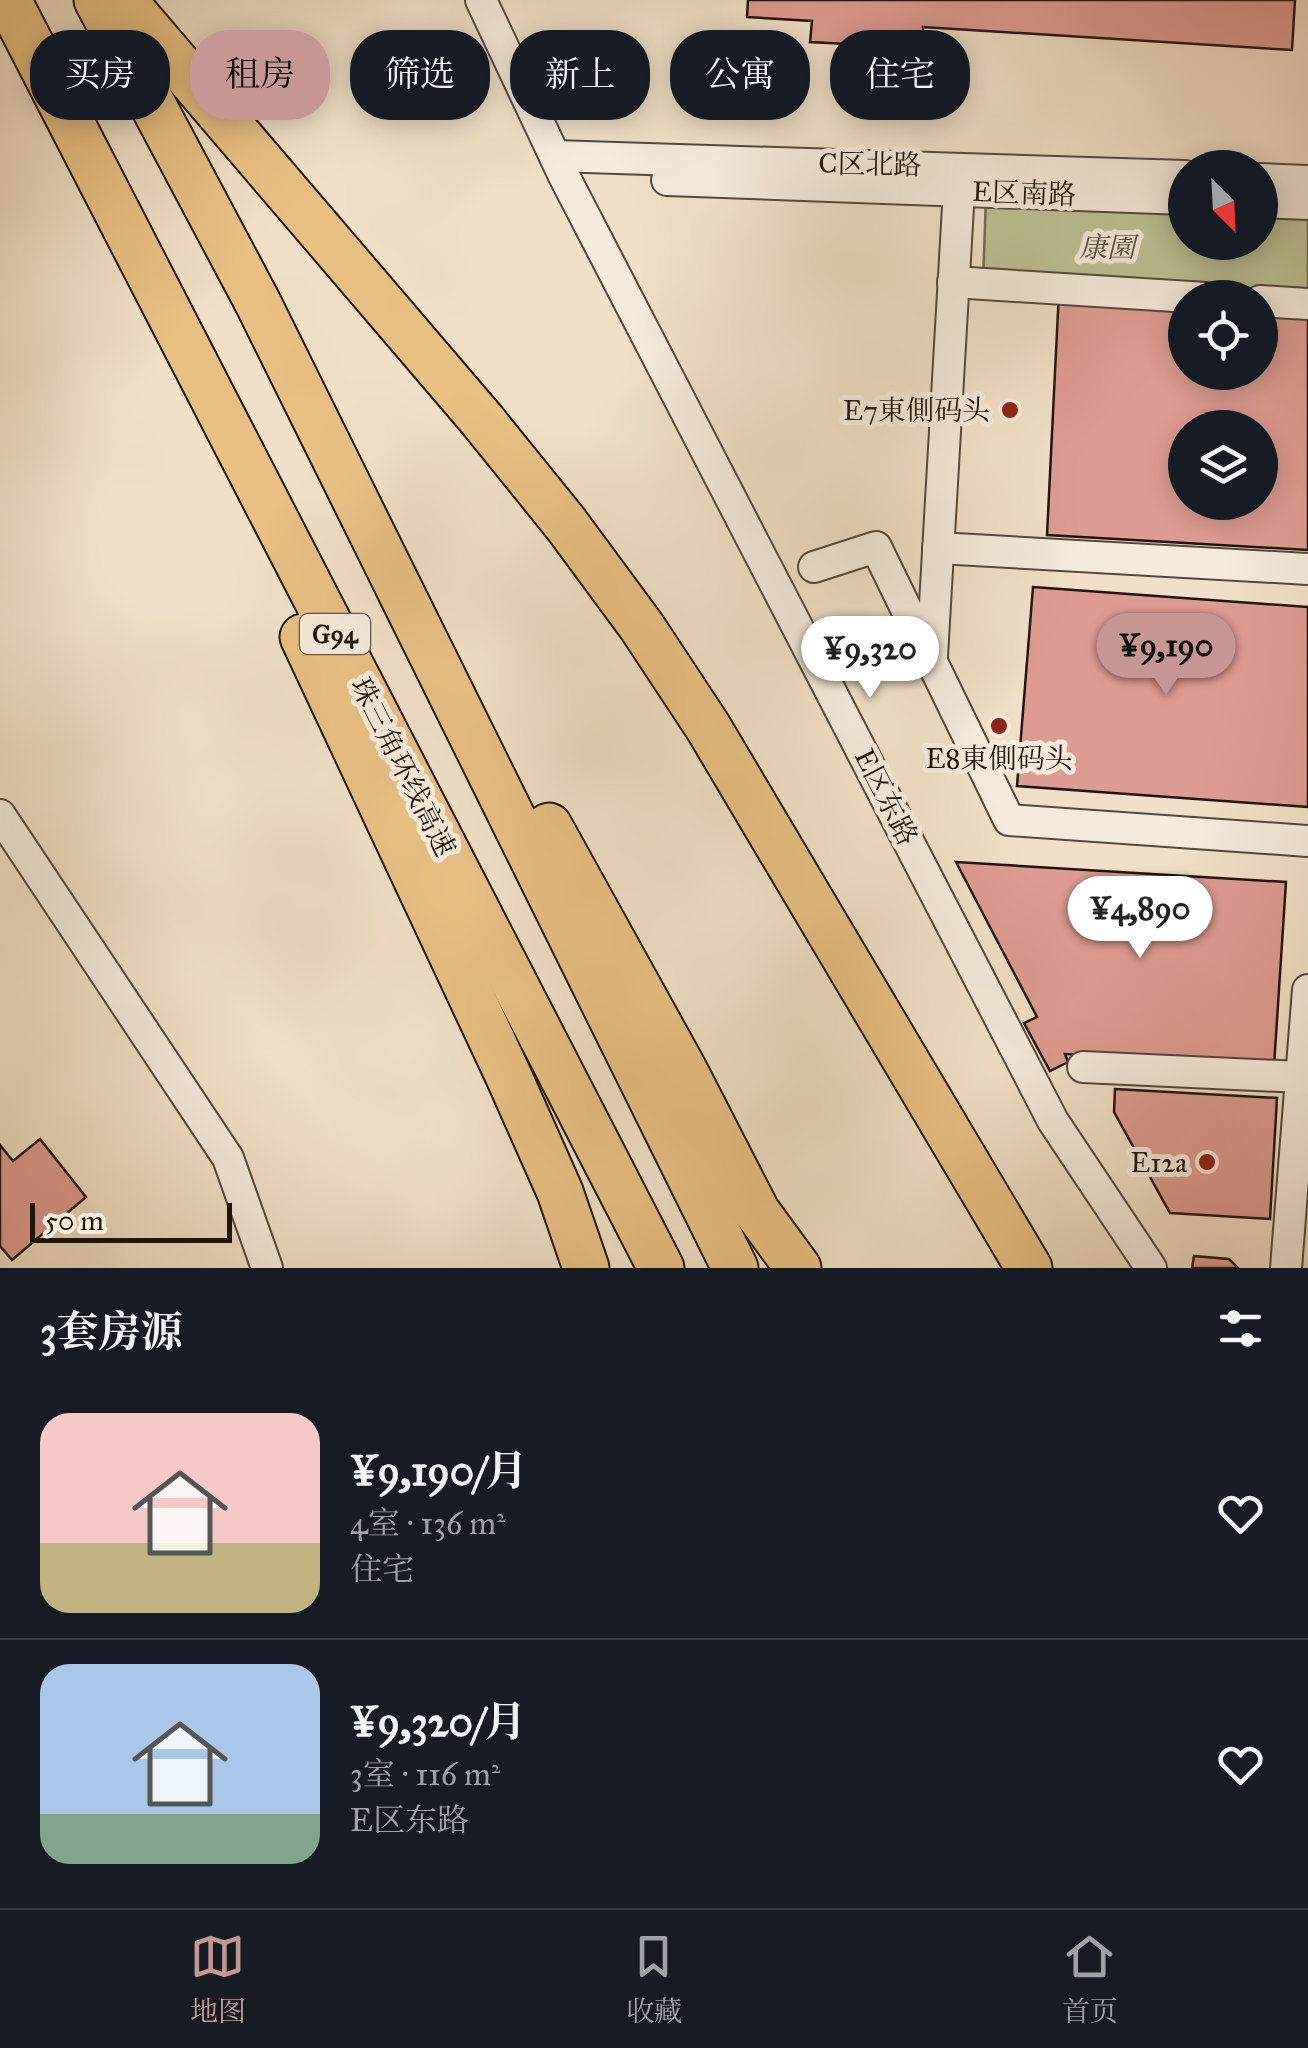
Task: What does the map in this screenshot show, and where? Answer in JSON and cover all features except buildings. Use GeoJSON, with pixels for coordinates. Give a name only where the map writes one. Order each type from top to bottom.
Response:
{"type":"FeatureCollection","features":[{"type":"Feature","properties":{"kind":"highway"},"geometry":{"type":"LineString","coordinates":[[8,0],[560,1192],[599,1268]]}},
{"type":"Feature","properties":{"kind":"highway","name":"珠三角环线高速"},"geometry":{"type":"LineString","coordinates":[[8,0],[661,1268]]}},
{"type":"Feature","properties":{"kind":"highway","name":"G94"},"geometry":{"type":"LineString","coordinates":[[97,0],[258,303],[735,1268]]}},
{"type":"Feature","properties":{"kind":"highway"},"geometry":{"type":"LineString","coordinates":[[122,0],[482,420],[642,627],[708,727],[1029,1268]]}},
{"type":"Feature","properties":{"kind":"highway"},"geometry":{"type":"LineString","coordinates":[[258,303],[684,1070],[757,1212],[798,1268]]}},
{"type":"Feature","properties":{"kind":"highway"},"geometry":{"type":"LineString","coordinates":[[560,1192],[586,1268]]}},
{"type":"Feature","properties":{"kind":"street","name":"E区东路"},"geometry":{"type":"LineString","coordinates":[[481,0],[559,166],[1053,1121],[1152,1268]]}},
{"type":"Feature","properties":{"kind":"street","name":"C区北路"},"geometry":{"type":"LineString","coordinates":[[559,166],[960,178],[1168,176]]}},
{"type":"Feature","properties":{"kind":"street","name":"E区南路"},"geometry":{"type":"LineString","coordinates":[[960,178],[1168,197]]}},
{"type":"Feature","properties":{"kind":"street"},"geometry":{"type":"LineString","coordinates":[[932,659],[960,178]]}},
{"type":"Feature","properties":{"kind":"street"},"geometry":{"type":"LineString","coordinates":[[1278,180],[1308,181]]}},
{"type":"Feature","properties":{"kind":"street"},"geometry":{"type":"LineString","coordinates":[[1278,203],[1308,204]]}},
{"type":"Feature","properties":{"kind":"street"},"geometry":{"type":"LineString","coordinates":[[953,282],[1168,296]]}},
{"type":"Feature","properties":{"kind":"street"},"geometry":{"type":"LineString","coordinates":[[1278,302],[1308,304]]}},
{"type":"Feature","properties":{"kind":"street"},"geometry":{"type":"LineString","coordinates":[[814,568],[876,547],[1009,820],[1308,841]]}},
{"type":"Feature","properties":{"kind":"street"},"geometry":{"type":"LineString","coordinates":[[938,548],[1308,569]]}},
{"type":"Feature","properties":{"kind":"street"},"geometry":{"type":"LineString","coordinates":[[0,814],[228,1158],[267,1268]]}},
{"type":"Feature","properties":{"kind":"street"},"geometry":{"type":"LineString","coordinates":[[1286,1268],[1299,1215],[1301,1077],[1308,990]]}},
{"type":"Feature","properties":{"kind":"street"},"geometry":{"type":"LineString","coordinates":[[1083,1066],[1301,1077]]}},
{"type":"Feature","properties":{"kind":"green space","name":"康園"},"geometry":{"type":"Polygon","coordinates":[[[986,197],[1168,208],[1168,260],[1278,260],[1278,214],[1308,216],[1308,301],[1278,299],[1278,280],[1168,280],[1168,293],[983,282],[986,197]]]}},
{"type":"Feature","properties":{"kind":"place","name":"E7東側码头"},"geometry":{"type":"Point","coordinates":[1010,410]}},
{"type":"Feature","properties":{"kind":"place","name":"E8東側码头"},"geometry":{"type":"Point","coordinates":[999,726]}},
{"type":"Feature","properties":{"kind":"place","name":"E12a"},"geometry":{"type":"Point","coordinates":[1207,1162]}}]}
